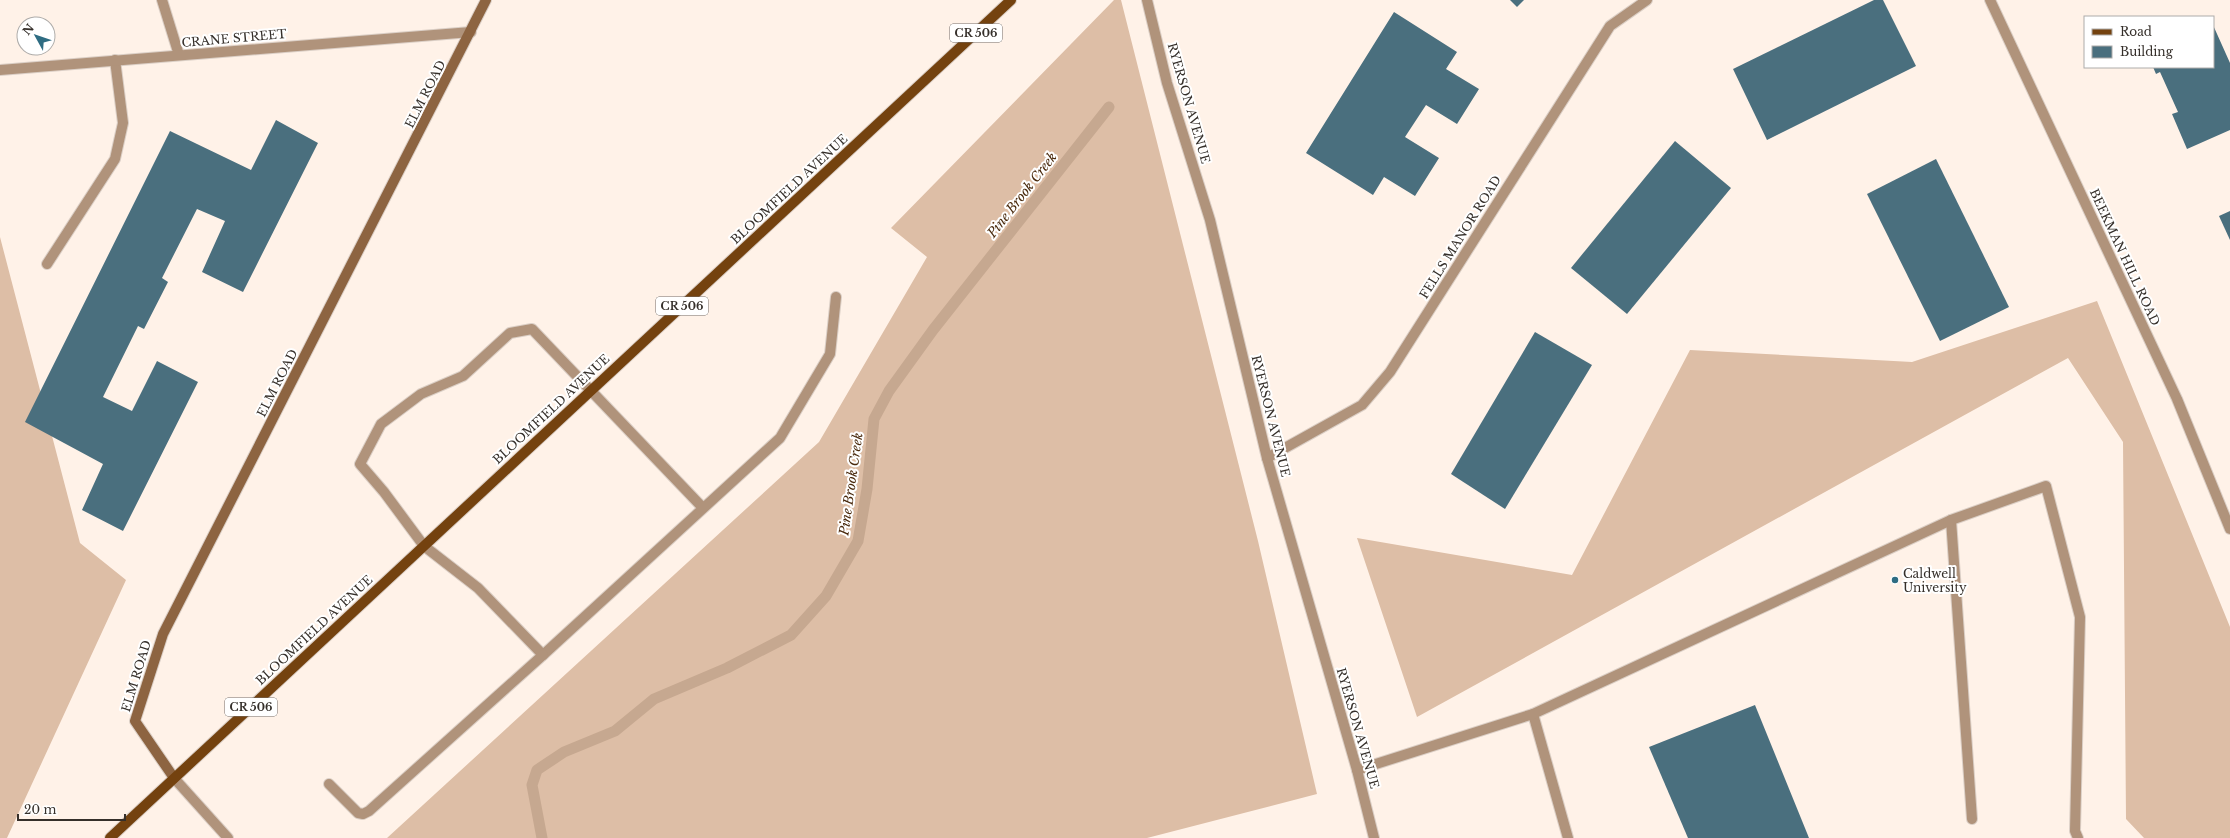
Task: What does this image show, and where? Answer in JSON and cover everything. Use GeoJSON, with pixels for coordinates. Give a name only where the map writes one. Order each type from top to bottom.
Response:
{"type":"FeatureCollection","features":[{"type":"Feature","properties":{"kind":"main road","name":"BLOOMFIELD AVENUE"},"geometry":{"type":"LineString","coordinates":[[110,838],[1011,0]]}},
{"type":"Feature","properties":{"kind":"street"},"geometry":{"type":"LineString","coordinates":[[162,0],[179,55]]}},
{"type":"Feature","properties":{"kind":"street","name":"ELM ROAD"},"geometry":{"type":"LineString","coordinates":[[174,778],[136,721],[163,634],[486,0]]}},
{"type":"Feature","properties":{"kind":"street","name":"RYERSON AVENUE"},"geometry":{"type":"LineString","coordinates":[[1147,0],[1167,83],[1210,220],[1267,458],[1357,770],[1374,838]]}},
{"type":"Feature","properties":{"kind":"street","name":"FELLS MANOR ROAD"},"geometry":{"type":"LineString","coordinates":[[1267,458],[1362,406],[1390,372],[1610,26],[1647,0]]}},
{"type":"Feature","properties":{"kind":"street","name":"BEEKMAN HILL ROAD"},"geometry":{"type":"LineString","coordinates":[[1990,0],[2176,399],[2230,528]]}},
{"type":"Feature","properties":{"kind":"street","name":"CRANE STREET"},"geometry":{"type":"LineString","coordinates":[[0,70],[471,32]]}},
{"type":"Feature","properties":{"kind":"street"},"geometry":{"type":"LineString","coordinates":[[47,264],[115,159],[123,123],[115,60]]}},
{"type":"Feature","properties":{"kind":"street"},"geometry":{"type":"LineString","coordinates":[[329,784],[358,813],[369,811],[544,655],[780,438],[830,354],[836,297]]}},
{"type":"Feature","properties":{"kind":"street"},"geometry":{"type":"LineString","coordinates":[[544,655],[478,588],[424,546],[384,492],[360,464],[381,424],[421,394],[463,376],[510,333],[532,329],[703,508]]}},
{"type":"Feature","properties":{"kind":"street"},"geometry":{"type":"LineString","coordinates":[[1357,770],[1533,714],[1951,520],[2046,486],[2080,617],[2077,834]]}},
{"type":"Feature","properties":{"kind":"street"},"geometry":{"type":"LineString","coordinates":[[1951,520],[1972,819]]}},
{"type":"Feature","properties":{"kind":"street"},"geometry":{"type":"LineString","coordinates":[[1533,714],[1568,838]]}},
{"type":"Feature","properties":{"kind":"street"},"geometry":{"type":"LineString","coordinates":[[174,778],[228,838]]}},
{"type":"Feature","properties":{"kind":"shaded area"},"geometry":{"type":"Polygon","coordinates":[[[1114,0],[1121,0],[1258,541],[1317,794],[1147,838],[387,838],[819,442],[927,257],[891,228],[1114,0]]]}},
{"type":"Feature","properties":{"kind":"shaded area"},"geometry":{"type":"Polygon","coordinates":[[[0,237],[80,543],[126,580],[7,838],[0,838],[0,237]]]}},
{"type":"Feature","properties":{"kind":"shaded area"},"geometry":{"type":"Polygon","coordinates":[[[2097,301],[2230,627],[2230,838],[2144,838],[2126,819],[2123,442],[2068,358],[1417,717],[1357,538],[1572,575],[1690,350],[1912,362],[2097,301]]]}},
{"type":"Feature","properties":{"kind":"building"},"geometry":{"type":"Polygon","coordinates":[[[1510,0],[1524,0],[1517,7],[1510,0]]]}},
{"type":"Feature","properties":{"kind":"building"},"geometry":{"type":"Polygon","coordinates":[[[1874,0],[1883,0],[1916,66],[1767,140],[1733,69],[1874,0]]]}},
{"type":"Feature","properties":{"kind":"building"},"geometry":{"type":"Polygon","coordinates":[[[1394,12],[1457,52],[1446,69],[1479,89],[1457,124],[1426,105],[1405,137],[1439,158],[1415,196],[1384,177],[1373,195],[1306,153],[1394,12]]]}},
{"type":"Feature","properties":{"kind":"building"},"geometry":{"type":"Polygon","coordinates":[[[2214,27],[2230,63],[2230,130],[2187,149],[2172,114],[2178,112],[2160,72],[2156,74],[2153,68],[2214,68],[2214,27]]]}},
{"type":"Feature","properties":{"kind":"building"},"geometry":{"type":"Polygon","coordinates":[[[276,120],[318,143],[243,292],[202,272],[225,221],[197,209],[162,278],[168,282],[144,329],[138,326],[103,397],[132,411],[157,361],[198,382],[123,531],[82,510],[103,464],[25,422],[170,131],[251,170],[276,120]]]}},
{"type":"Feature","properties":{"kind":"building"},"geometry":{"type":"Polygon","coordinates":[[[1675,141],[1731,188],[1627,314],[1571,268],[1675,141]]]}},
{"type":"Feature","properties":{"kind":"building"},"geometry":{"type":"Polygon","coordinates":[[[1936,159],[2009,307],[1940,341],[1867,194],[1936,159]]]}},
{"type":"Feature","properties":{"kind":"building"},"geometry":{"type":"Polygon","coordinates":[[[2230,211],[2230,240],[2219,216],[2230,211]]]}},
{"type":"Feature","properties":{"kind":"building"},"geometry":{"type":"Polygon","coordinates":[[[1535,332],[1592,365],[1505,509],[1451,474],[1535,332]]]}},
{"type":"Feature","properties":{"kind":"building"},"geometry":{"type":"Polygon","coordinates":[[[1755,705],[1809,838],[1688,838],[1649,747],[1755,705]]]}},
{"type":"Feature","properties":{"kind":"waterway","name":"Pine Brook Creek"},"geometry":{"type":"LineString","coordinates":[[542,838],[532,785],[537,770],[564,752],[615,731],[654,699],[727,668],[791,635],[826,596],[858,541],[867,489],[874,419],[889,391],[933,330],[1109,107]]}},
{"type":"Feature","properties":{"kind":"place","name":"Caldwell University"},"geometry":{"type":"Point","coordinates":[1895,580]}}]}
